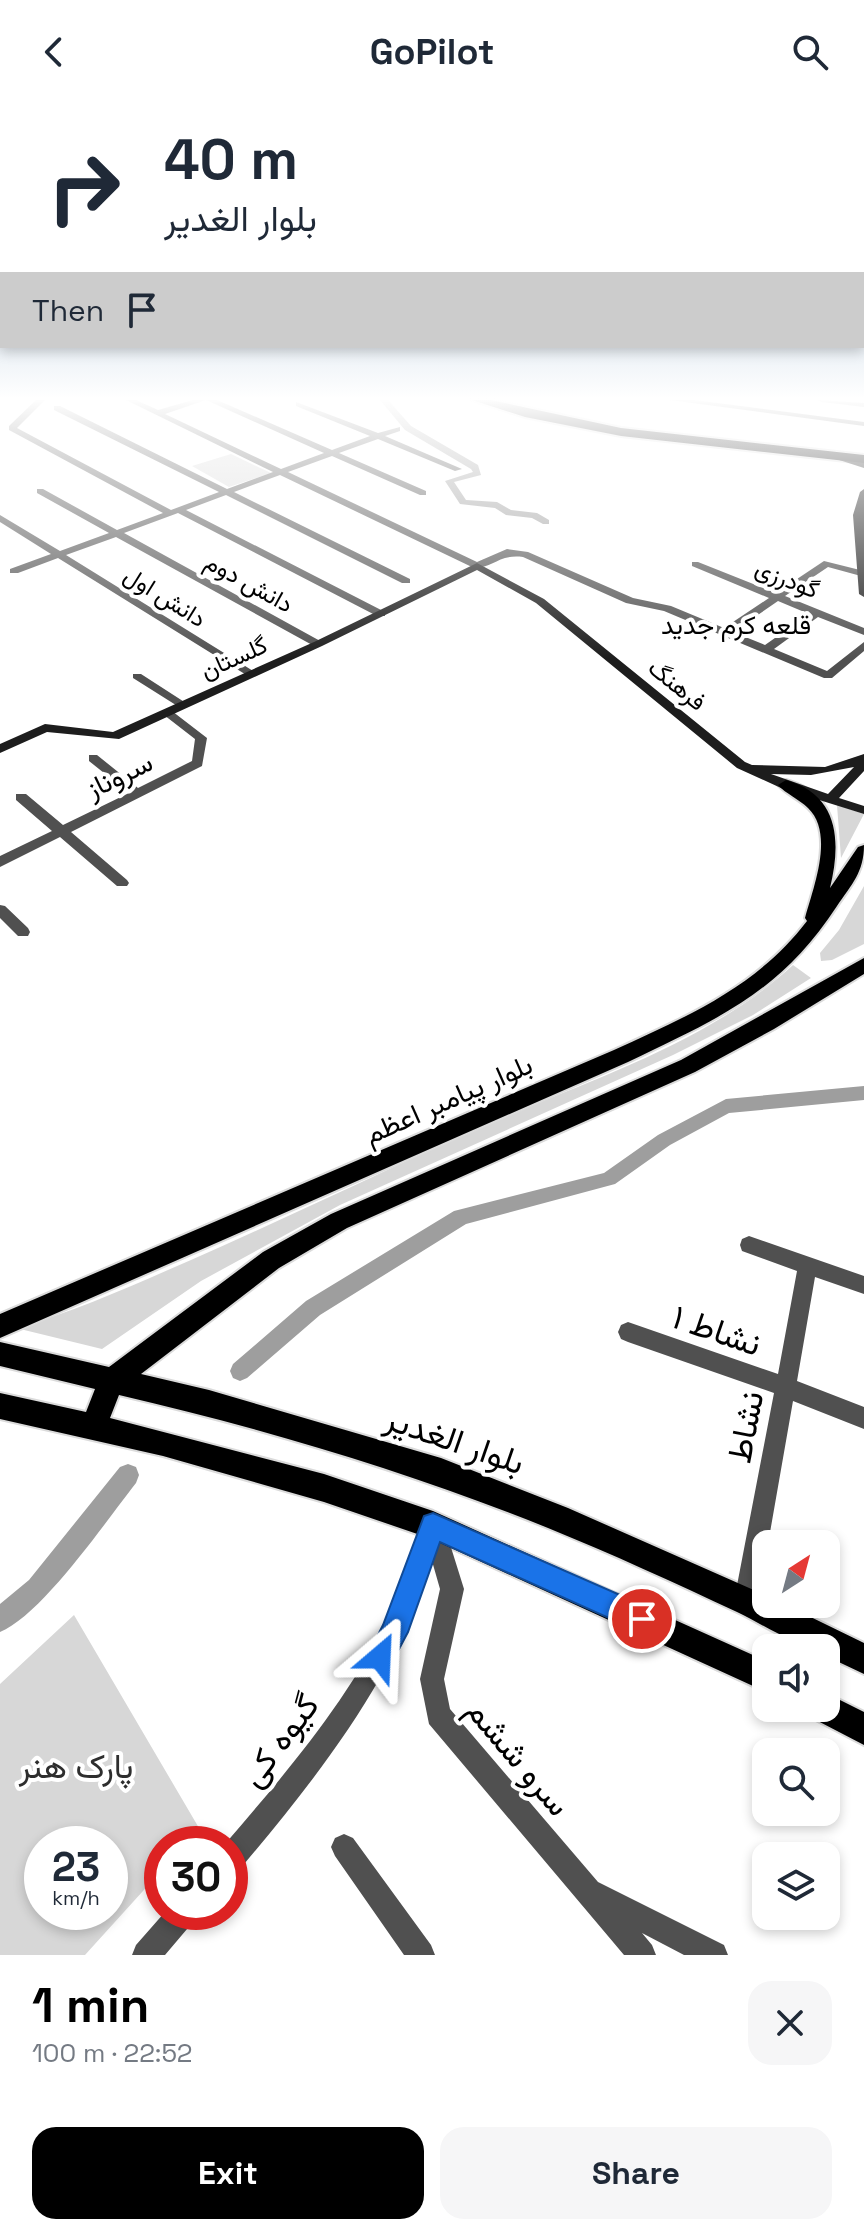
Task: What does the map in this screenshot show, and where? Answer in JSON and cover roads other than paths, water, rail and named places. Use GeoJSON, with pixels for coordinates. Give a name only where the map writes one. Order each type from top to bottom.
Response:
{"type":"FeatureCollection","features":[{"type":"Feature","properties":{"kind":"main road"},"geometry":{"type":"LineString","coordinates":[[786,785],[819,809],[826,828],[827,858],[812,927]]}},
{"type":"Feature","properties":{"kind":"main road","name":"بلوار پیامبر اعظم"},"geometry":{"type":"LineString","coordinates":[[0,1326],[677,1029],[761,980],[784,961],[812,927],[864,851]]}},
{"type":"Feature","properties":{"kind":"main road"},"geometry":{"type":"LineString","coordinates":[[94,1426],[112,1380],[271,1260],[307,1238],[688,1066],[767,1024],[864,965]]}},
{"type":"Feature","properties":{"kind":"main road","name":"بلوار الغدیر"},"geometry":{"type":"LineString","coordinates":[[0,1354],[285,1424],[441,1472],[558,1518],[746,1601],[864,1659]]}},
{"type":"Feature","properties":{"kind":"main road"},"geometry":{"type":"LineString","coordinates":[[0,1406],[94,1426],[324,1488],[433,1525],[752,1671]]}},
{"type":"Feature","properties":{"kind":"main road"},"geometry":{"type":"LineString","coordinates":[[840,1716],[864,1729]]}},
{"type":"Feature","properties":{"kind":"street"},"geometry":{"type":"LineString","coordinates":[[127,486],[381,614]]}},
{"type":"Feature","properties":{"kind":"street"},"geometry":{"type":"LineString","coordinates":[[215,486],[406,581]]}},
{"type":"Feature","properties":{"kind":"street"},"geometry":{"type":"LineString","coordinates":[[14,571],[242,486]]}},
{"type":"Feature","properties":{"kind":"street"},"geometry":{"type":"LineString","coordinates":[[312,486],[477,566],[507,552],[525,554],[630,601],[667,608],[828,676],[864,645]]}},
{"type":"Feature","properties":{"kind":"street"},"geometry":{"type":"LineString","coordinates":[[407,486],[423,493]]}},
{"type":"Feature","properties":{"kind":"street","name":"دانش دوم"},"geometry":{"type":"LineString","coordinates":[[40,491],[318,644]]}},
{"type":"Feature","properties":{"kind":"street"},"geometry":{"type":"LineString","coordinates":[[863,584],[862,530],[858,515],[864,492]]}},
{"type":"Feature","properties":{"kind":"street","name":"دانش اول"},"geometry":{"type":"LineString","coordinates":[[0,518],[252,674]]}},
{"type":"Feature","properties":{"kind":"street"},"geometry":{"type":"LineString","coordinates":[[724,633],[827,563],[863,584]]}},
{"type":"Feature","properties":{"kind":"street","name":"گودرزی"},"geometry":{"type":"LineString","coordinates":[[695,564],[864,632]]}},
{"type":"Feature","properties":{"kind":"street","name":"گلستان"},"geometry":{"type":"LineString","coordinates":[[0,749],[45,728],[115,736],[318,644],[477,566]]}},
{"type":"Feature","properties":{"kind":"street","name":"فرهنگ"},"geometry":{"type":"LineString","coordinates":[[477,566],[540,601],[741,765],[786,785],[864,810]]}},
{"type":"Feature","properties":{"kind":"street"},"geometry":{"type":"LineString","coordinates":[[766,650],[817,613]]}},
{"type":"Feature","properties":{"kind":"street"},"geometry":{"type":"LineString","coordinates":[[137,676],[183,705]]}},
{"type":"Feature","properties":{"kind":"street","name":"سروناز"},"geometry":{"type":"LineString","coordinates":[[0,862],[198,763],[201,738],[168,712]]}},
{"type":"Feature","properties":{"kind":"street"},"geometry":{"type":"LineString","coordinates":[[93,758],[137,793]]}},
{"type":"Feature","properties":{"kind":"street"},"geometry":{"type":"LineString","coordinates":[[741,765],[818,771],[864,761]]}},
{"type":"Feature","properties":{"kind":"street"},"geometry":{"type":"LineString","coordinates":[[831,799],[864,761]]}},
{"type":"Feature","properties":{"kind":"street"},"geometry":{"type":"LineString","coordinates":[[21,797],[122,883]]}},
{"type":"Feature","properties":{"kind":"street"},"geometry":{"type":"LineString","coordinates":[[0,910],[23,932]]}},
{"type":"Feature","properties":{"kind":"street"},"geometry":{"type":"LineString","coordinates":[[749,1245],[864,1285]]}},
{"type":"Feature","properties":{"kind":"street","name":"نشاط"},"geometry":{"type":"LineString","coordinates":[[746,1601],[808,1265]]}},
{"type":"Feature","properties":{"kind":"street","name":"نشاط ۱"},"geometry":{"type":"LineString","coordinates":[[628,1332],[864,1418]]}},
{"type":"Feature","properties":{"kind":"street","name":"گیوه کی"},"geometry":{"type":"LineString","coordinates":[[248,1839],[289,1792],[367,1681],[394,1632],[433,1525]]}},
{"type":"Feature","properties":{"kind":"street","name":"سرو ششم"},"geometry":{"type":"LineString","coordinates":[[433,1525],[452,1589],[432,1679],[438,1715],[642,1955]]}},
{"type":"Feature","properties":{"kind":"street"},"geometry":{"type":"LineString","coordinates":[[344,1847],[421,1955]]}},
{"type":"Feature","properties":{"kind":"street"},"geometry":{"type":"LineString","coordinates":[[585,1889],[714,1955]]}},
{"type":"Feature","properties":{"kind":"street"},"geometry":{"type":"LineString","coordinates":[[146,1955],[168,1930]]}},
{"type":"Feature","properties":{"kind":"waterway"},"geometry":{"type":"LineString","coordinates":[[453,486],[463,502],[497,505],[509,513],[534,515],[546,522]]}},
{"type":"Feature","properties":{"kind":"waterway"},"geometry":{"type":"LineString","coordinates":[[240,1371],[313,1308],[461,1217],[609,1179],[664,1140],[726,1106],[864,1093]]}},
{"type":"Feature","properties":{"kind":"waterway"},"geometry":{"type":"LineString","coordinates":[[0,1620],[37,1588],[128,1475]]}},
{"type":"Feature","properties":{"kind":"district","name":"قلعه کرم جدید"},"geometry":{"type":"Point","coordinates":[736,625]}},
{"type":"Feature","properties":{"kind":"park label","name":"پارک هنر"},"geometry":{"type":"Point","coordinates":[76,1766]}}]}
